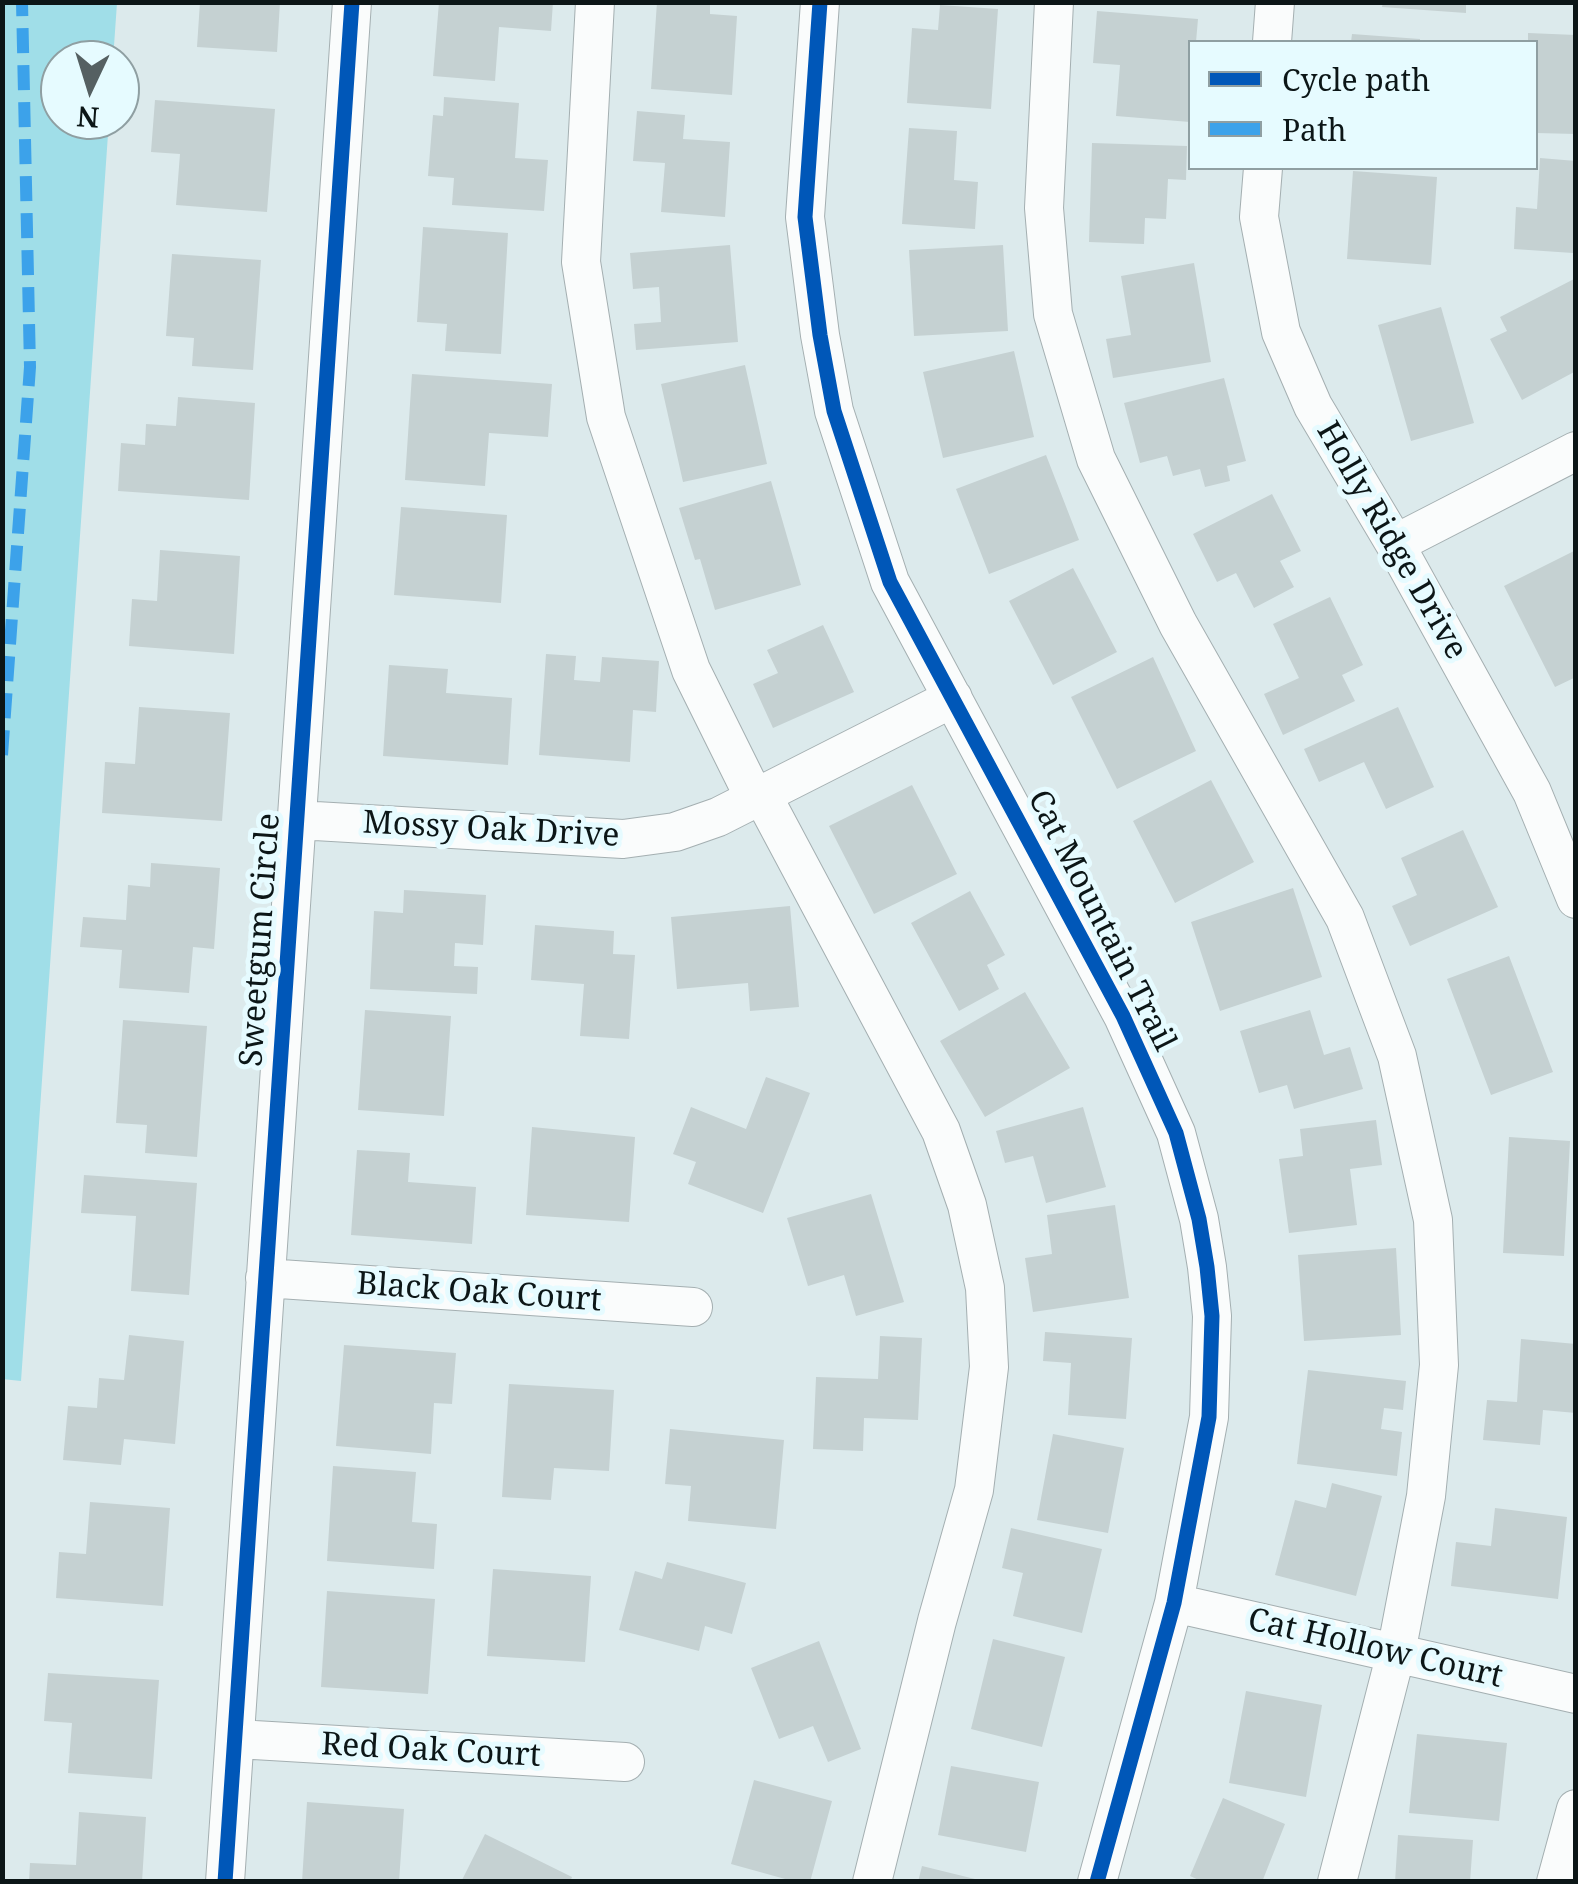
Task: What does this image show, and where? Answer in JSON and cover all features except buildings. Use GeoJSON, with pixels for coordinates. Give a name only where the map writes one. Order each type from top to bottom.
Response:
{"type":"FeatureCollection","features":[{"type":"Feature","properties":{"kind":"street","name":"Sweetgum Circle"},"geometry":{"type":"LineString","coordinates":[[225,1882],[352,2]]}},
{"type":"Feature","properties":{"kind":"street"},"geometry":{"type":"LineString","coordinates":[[595,2],[580,262],[606,417],[690,670],[941,1130],[967,1206],[985,1288],[989,1367],[974,1490],[872,1882]]}},
{"type":"Feature","properties":{"kind":"street","name":"Cat Mountain Trail"},"geometry":{"type":"LineString","coordinates":[[820,2],[805,217],[834,411],[890,582],[1123,1016],[1176,1133],[1199,1219],[1212,1316],[1210,1417],[1174,1604],[1097,1882]]}},
{"type":"Feature","properties":{"kind":"street"},"geometry":{"type":"LineString","coordinates":[[1054,2],[1044,208],[1052,296],[1096,459],[1178,624],[1346,918],[1398,1056],[1432,1220],[1440,1365],[1426,1496],[1396,1654],[1337,1882]]}},
{"type":"Feature","properties":{"kind":"street"},"geometry":{"type":"LineString","coordinates":[[1272,40],[1275,2]]}},
{"type":"Feature","properties":{"kind":"street","name":"Holly Ridge Drive"},"geometry":{"type":"LineString","coordinates":[[1262,170],[1259,217],[1282,332],[1313,406],[1395,544],[1532,792],[1576,899]]}},
{"type":"Feature","properties":{"kind":"street"},"geometry":{"type":"LineString","coordinates":[[1395,544],[1576,452]]}},
{"type":"Feature","properties":{"kind":"street","name":"Mossy Oak Drive"},"geometry":{"type":"LineString","coordinates":[[298,820],[623,840],[675,832],[718,817],[953,698]]}},
{"type":"Feature","properties":{"kind":"street","name":"Black Oak Court"},"geometry":{"type":"LineString","coordinates":[[265,1278],[693,1307]]}},
{"type":"Feature","properties":{"kind":"street","name":"Cat Hollow Court"},"geometry":{"type":"LineString","coordinates":[[1174,1604],[1576,1694]]}},
{"type":"Feature","properties":{"kind":"street","name":"Red Oak Court"},"geometry":{"type":"LineString","coordinates":[[237,1740],[625,1762]]}},
{"type":"Feature","properties":{"kind":"street"},"geometry":{"type":"LineString","coordinates":[[1556,1882],[1576,1809]]}},
{"type":"Feature","properties":{"kind":"shaded area"},"geometry":{"type":"Polygon","coordinates":[[[2,3],[117,3],[114,40],[40,40],[40,140],[108,140],[21,1381],[2,1379],[2,3]]]}},
{"type":"Feature","properties":{"kind":"marked path"},"geometry":{"type":"LineString","coordinates":[[2,755],[30,367],[22,2]]}},
{"type":"Feature","properties":{"kind":"cycle path"},"geometry":{"type":"LineString","coordinates":[[225,1882],[352,2]]}},
{"type":"Feature","properties":{"kind":"cycle path"},"geometry":{"type":"LineString","coordinates":[[820,2],[805,217],[834,411],[890,582],[1123,1016],[1176,1133],[1199,1219],[1207,1267],[1212,1316],[1209,1417],[1174,1603],[1097,1882]]}}]}
